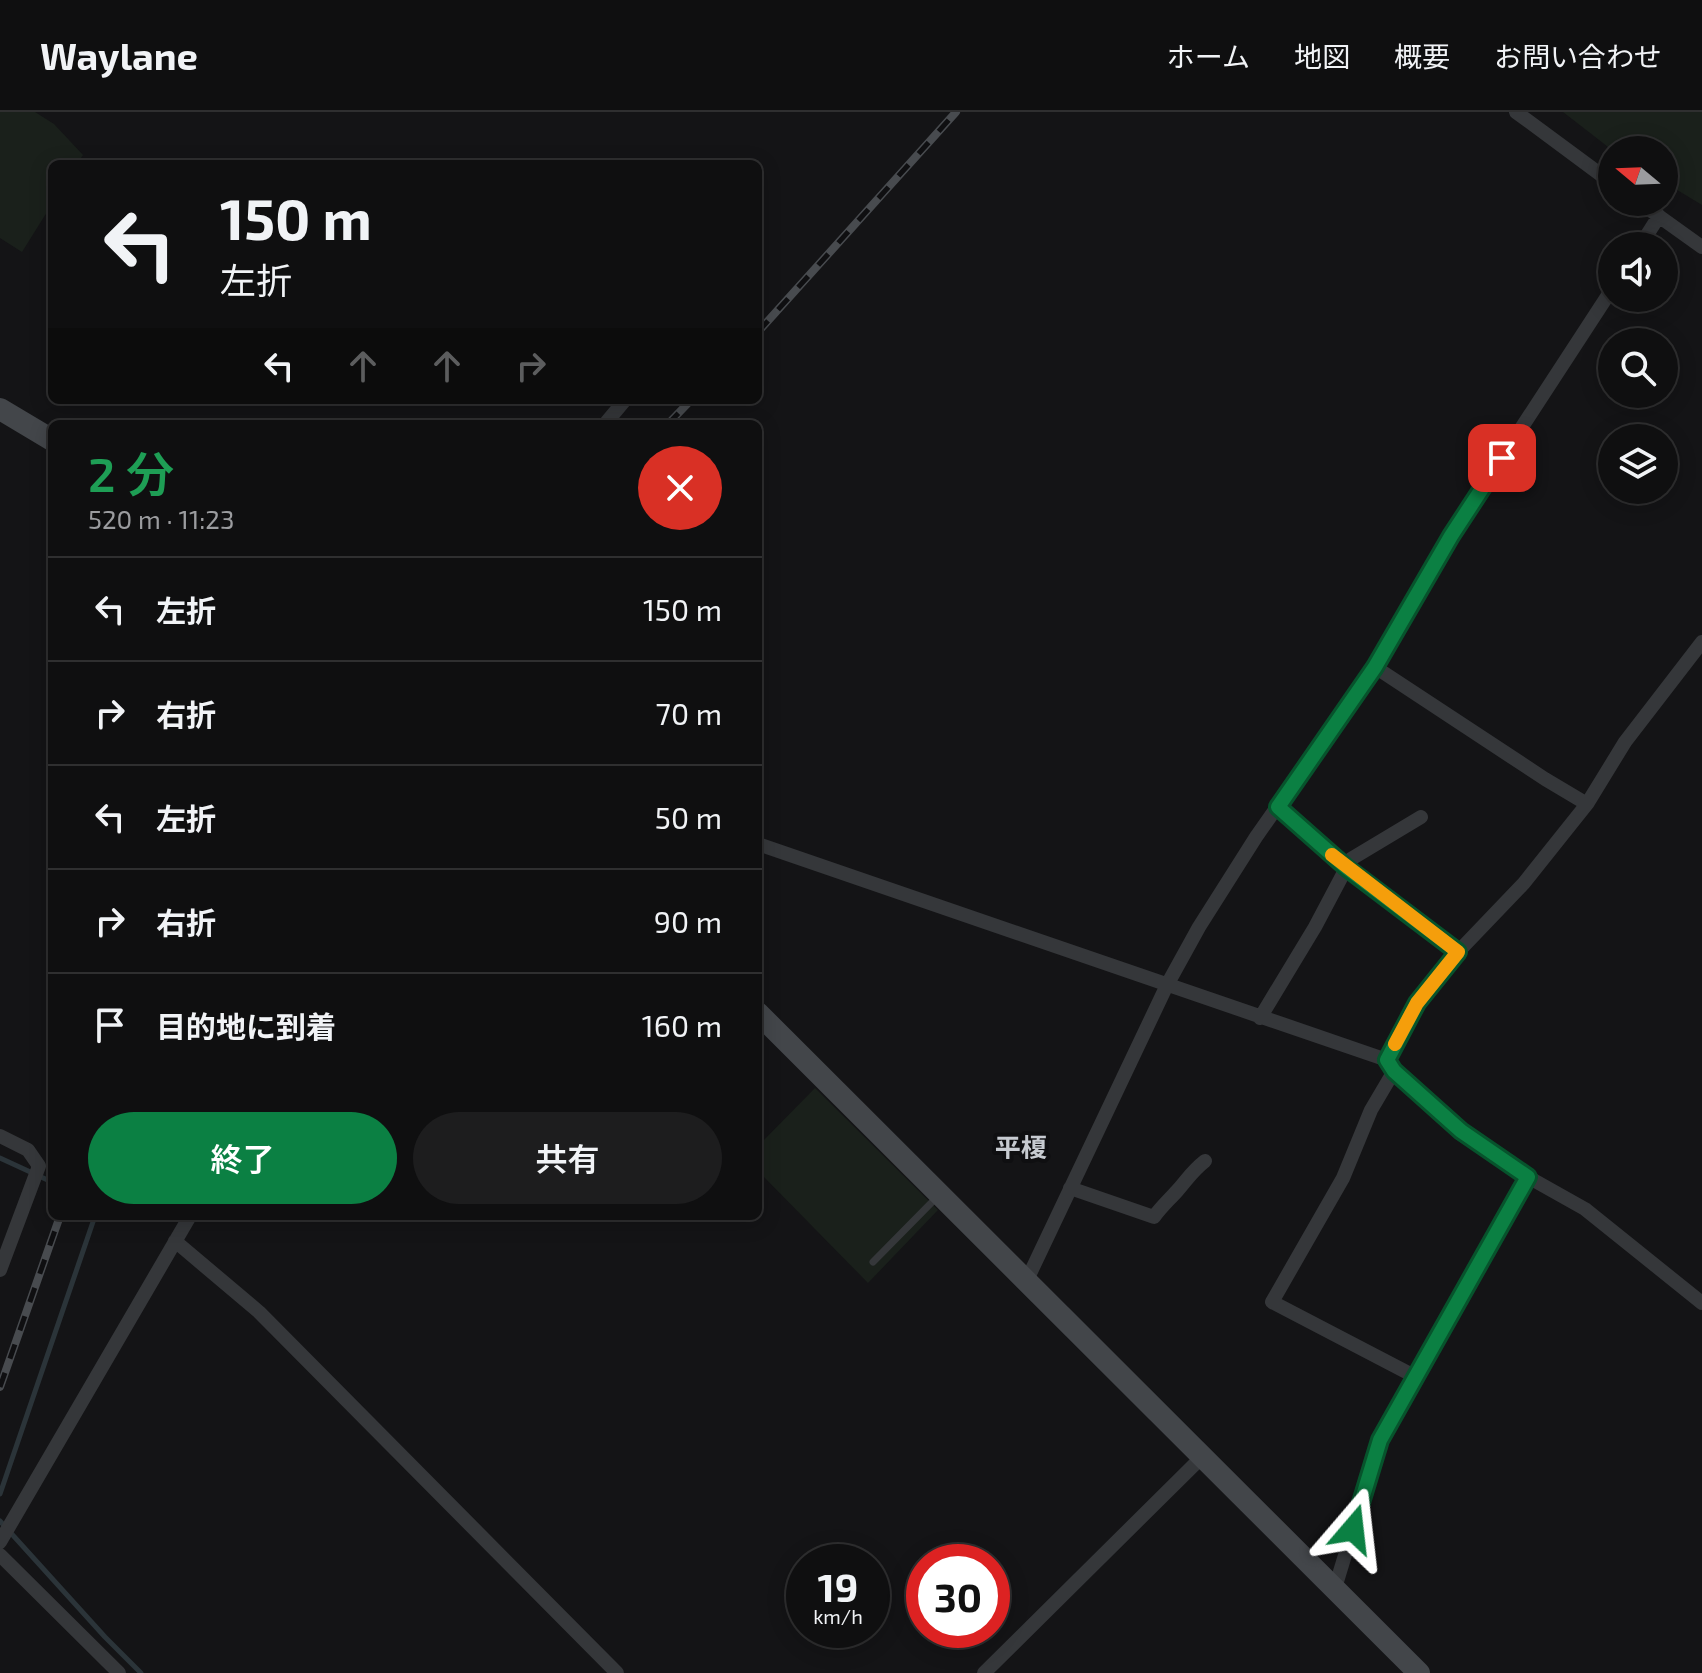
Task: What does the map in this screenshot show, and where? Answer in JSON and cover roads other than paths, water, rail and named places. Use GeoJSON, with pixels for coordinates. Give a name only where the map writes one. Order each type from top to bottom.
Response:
{"type":"FeatureCollection","features":[{"type":"Feature","properties":{"kind":"street"},"geometry":{"type":"LineString","coordinates":[[1516,112],[1598,173]]}},
{"type":"Feature","properties":{"kind":"street"},"geometry":{"type":"LineString","coordinates":[[1649,232],[1659,216],[1702,247]]}},
{"type":"Feature","properties":{"kind":"street"},"geometry":{"type":"LineString","coordinates":[[1026,1282],[1167,985],[1199,927],[1375,667],[1451,536],[1598,310]]}},
{"type":"Feature","properties":{"kind":"street"},"geometry":{"type":"LineString","coordinates":[[608,420],[622,404]]}},
{"type":"Feature","properties":{"kind":"street"},"geometry":{"type":"LineString","coordinates":[[0,409],[48,438]]}},
{"type":"Feature","properties":{"kind":"street"},"geometry":{"type":"LineString","coordinates":[[1416,1377],[1272,1302],[1343,1178],[1417,1003],[1458,952],[1524,883],[1587,804],[1625,742],[1702,642]]}},
{"type":"Feature","properties":{"kind":"street"},"geometry":{"type":"LineString","coordinates":[[1375,667],[1587,804]]}},
{"type":"Feature","properties":{"kind":"street"},"geometry":{"type":"LineString","coordinates":[[1278,807],[1347,868],[1458,952]]}},
{"type":"Feature","properties":{"kind":"street"},"geometry":{"type":"LineString","coordinates":[[1260,1018],[1351,859],[1421,817]]}},
{"type":"Feature","properties":{"kind":"street"},"geometry":{"type":"LineString","coordinates":[[762,845],[1391,1066],[1461,1131],[1528,1177],[1585,1209],[1702,1303]]}},
{"type":"Feature","properties":{"kind":"street"},"geometry":{"type":"LineString","coordinates":[[762,1017],[1419,1673]]}},
{"type":"Feature","properties":{"kind":"street"},"geometry":{"type":"LineString","coordinates":[[0,1136],[28,1150],[39,1166],[0,1270]]}},
{"type":"Feature","properties":{"kind":"street"},"geometry":{"type":"LineString","coordinates":[[1070,1188],[1154,1217],[1177,1192],[1189,1173],[1205,1161]]}},
{"type":"Feature","properties":{"kind":"street"},"geometry":{"type":"LineString","coordinates":[[1335,1588],[1380,1440],[1528,1177]]}},
{"type":"Feature","properties":{"kind":"street"},"geometry":{"type":"LineString","coordinates":[[0,1542],[188,1220]]}},
{"type":"Feature","properties":{"kind":"street"},"geometry":{"type":"LineString","coordinates":[[175,1241],[259,1312],[617,1673]]}},
{"type":"Feature","properties":{"kind":"street"},"geometry":{"type":"LineString","coordinates":[[984,1673],[1202,1457]]}},
{"type":"Feature","properties":{"kind":"street"},"geometry":{"type":"LineString","coordinates":[[0,1555],[119,1673]]}},
{"type":"Feature","properties":{"kind":"lane"},"geometry":{"type":"LineString","coordinates":[[873,1262],[939,1195]]}},
{"type":"Feature","properties":{"kind":"waterway"},"geometry":{"type":"LineString","coordinates":[[0,1158],[48,1180]]}},
{"type":"Feature","properties":{"kind":"waterway"},"geometry":{"type":"LineString","coordinates":[[0,1494],[94,1220]]}},
{"type":"Feature","properties":{"kind":"waterway"},"geometry":{"type":"LineString","coordinates":[[0,1521],[141,1673]]}},
{"type":"Feature","properties":{"kind":"railway"},"geometry":{"type":"LineString","coordinates":[[762,328],[956,112]]}},
{"type":"Feature","properties":{"kind":"railway"},"geometry":{"type":"LineString","coordinates":[[672,420],[687,404]]}},
{"type":"Feature","properties":{"kind":"railway"},"geometry":{"type":"LineString","coordinates":[[0,1387],[59,1220]]}},
{"type":"Feature","properties":{"kind":"district","name":"平榎"},"geometry":{"type":"Point","coordinates":[1021,1148]}}]}
